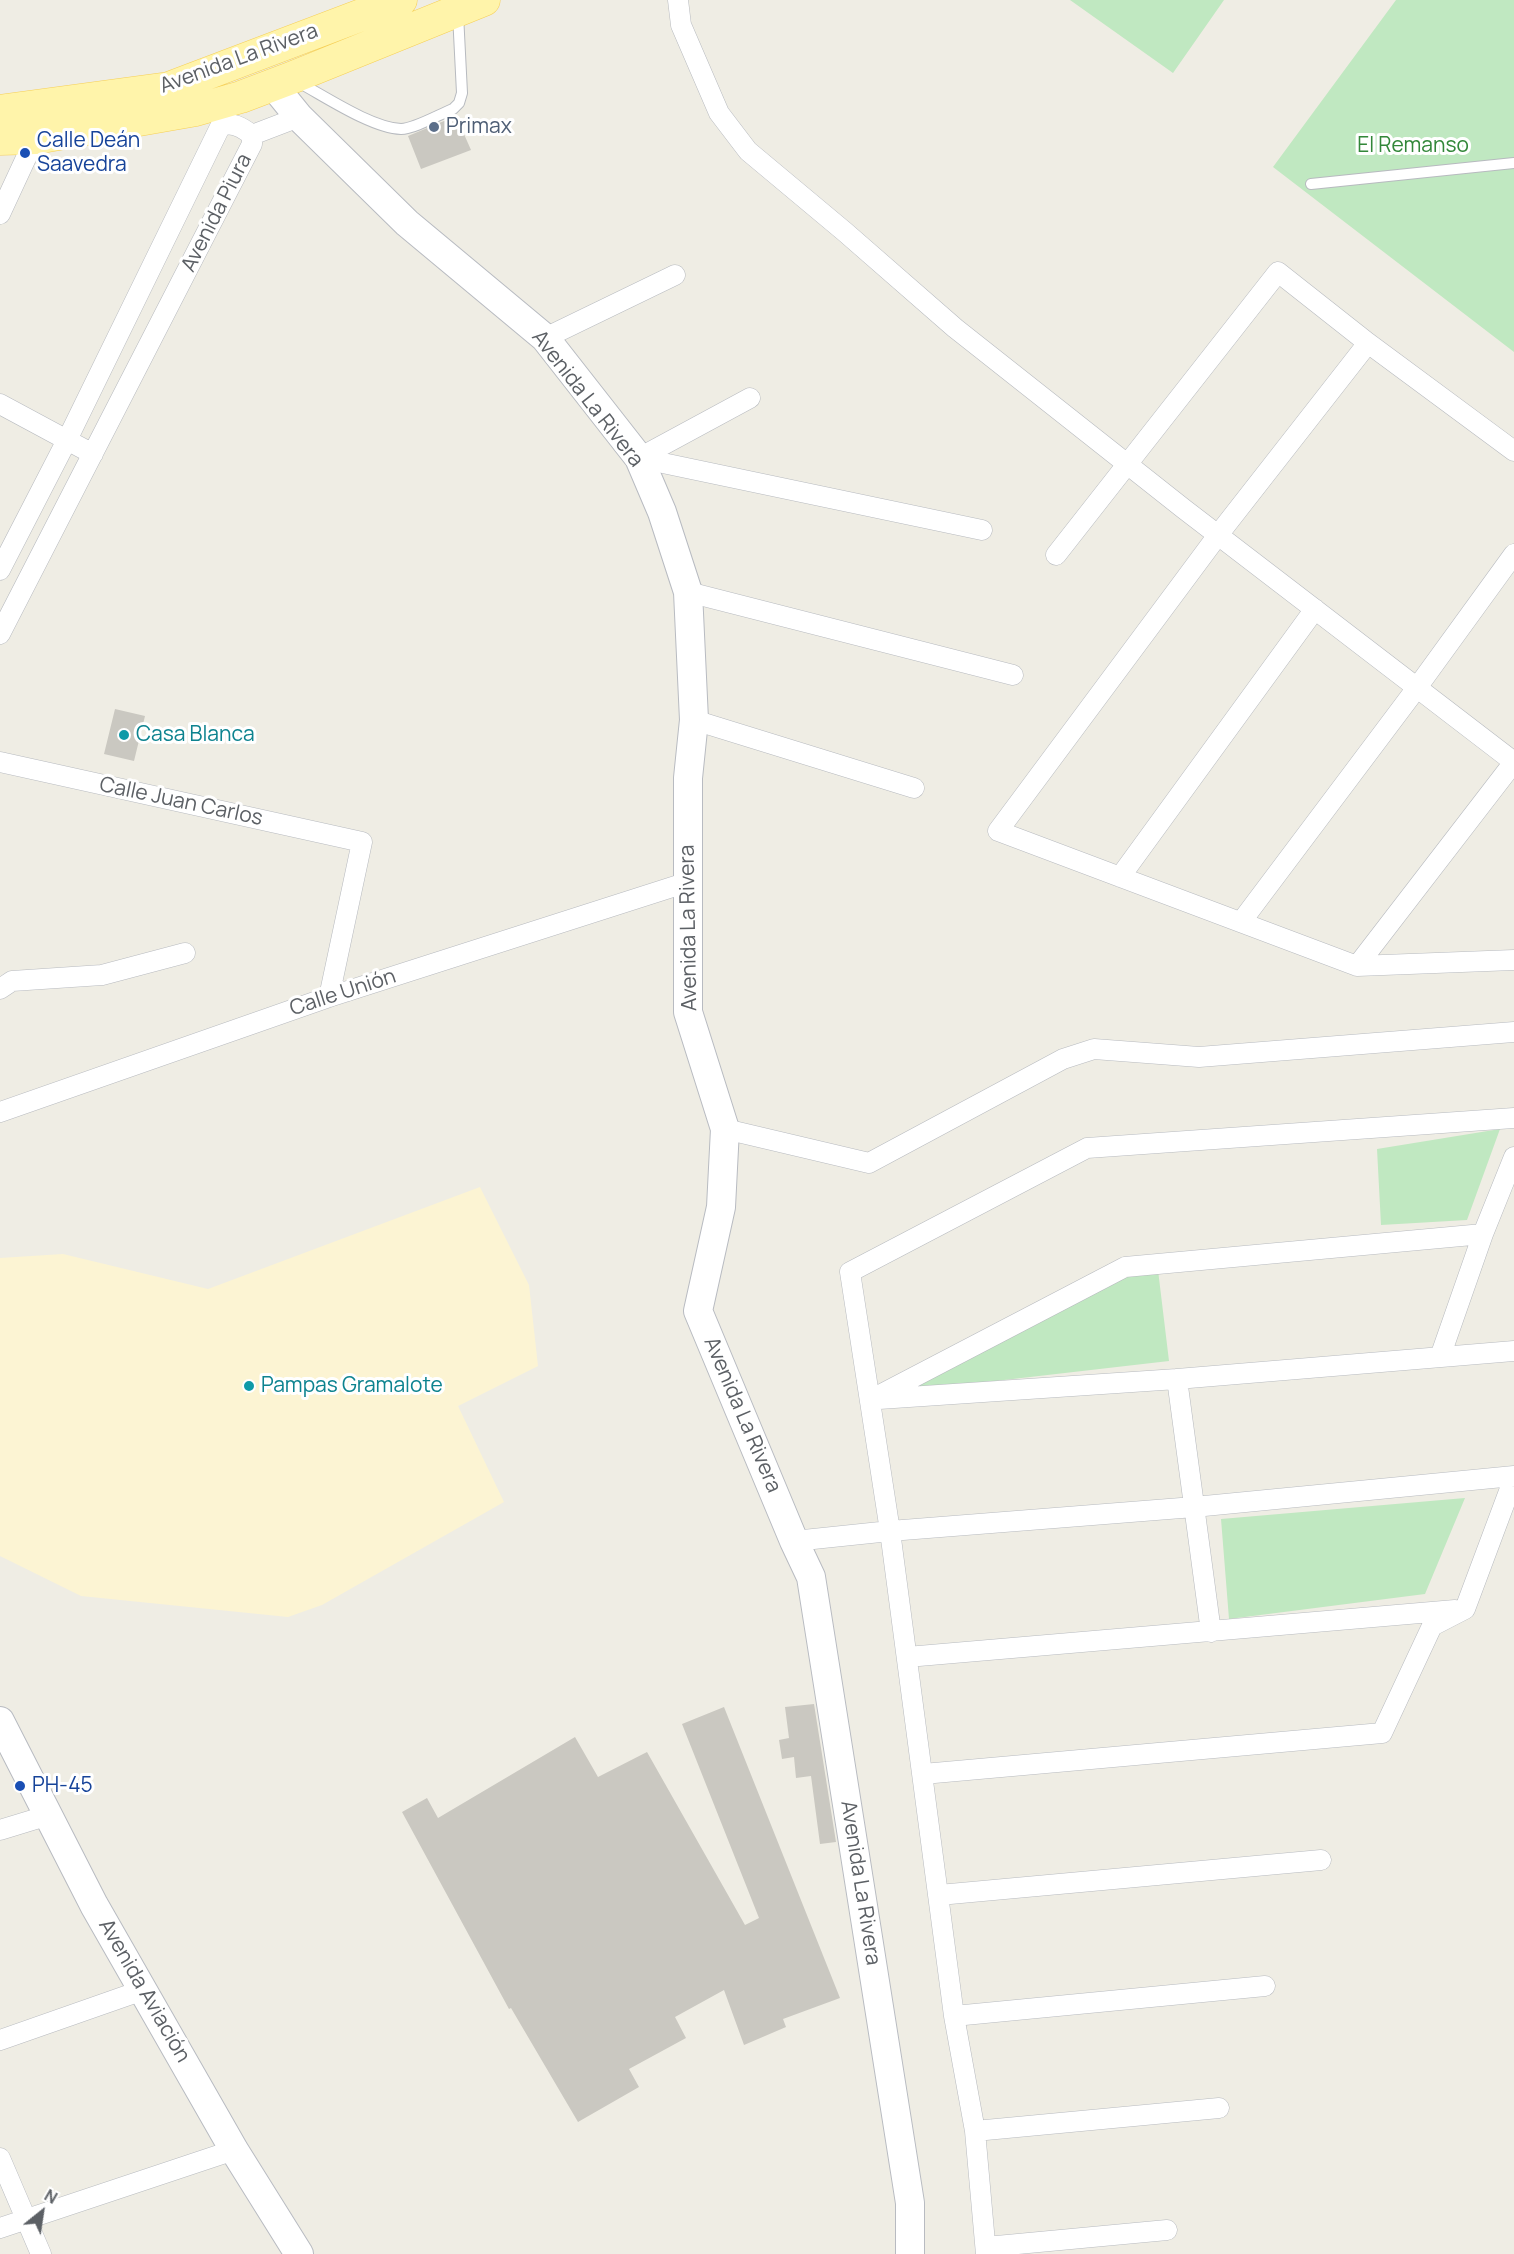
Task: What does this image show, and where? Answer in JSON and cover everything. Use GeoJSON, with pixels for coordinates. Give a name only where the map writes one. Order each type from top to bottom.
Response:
{"type":"FeatureCollection","features":[{"type":"Feature","properties":{"kind":"main road","name":"Avenida La Rivera"},"geometry":{"type":"LineString","coordinates":[[0,111],[170,88],[401,0]]}},
{"type":"Feature","properties":{"kind":"main road","name":"Avenida La Rivera"},"geometry":{"type":"LineString","coordinates":[[0,139],[36,138],[196,110],[282,81],[471,5]]}},
{"type":"Feature","properties":{"kind":"street"},"geometry":{"type":"LineString","coordinates":[[678,0],[681,25],[719,113],[748,151],[955,328],[1127,465],[1514,762],[1357,966]]}},
{"type":"Feature","properties":{"kind":"street","name":"Avenida La Rivera"},"geometry":{"type":"LineString","coordinates":[[282,81],[299,117],[407,223],[545,338],[639,458],[662,512],[688,592],[694,720],[688,778],[688,1012],[725,1129],[721,1207],[698,1311],[811,1577],[910,2203],[910,2254]]}},
{"type":"Feature","properties":{"kind":"street"},"geometry":{"type":"LineString","coordinates":[[0,214],[36,138],[48,105]]}},
{"type":"Feature","properties":{"kind":"street"},"geometry":{"type":"LineString","coordinates":[[252,135],[299,117]]}},
{"type":"Feature","properties":{"kind":"street","name":"Avenida Piura"},"geometry":{"type":"LineString","coordinates":[[0,570],[67,440],[220,127],[233,124],[252,135],[252,144],[0,634]]}},
{"type":"Feature","properties":{"kind":"street"},"geometry":{"type":"LineString","coordinates":[[1056,555],[1278,272],[1368,343],[1514,451]]}},
{"type":"Feature","properties":{"kind":"street"},"geometry":{"type":"LineString","coordinates":[[545,338],[675,275]]}},
{"type":"Feature","properties":{"kind":"street"},"geometry":{"type":"LineString","coordinates":[[1368,343],[1218,535],[998,831],[1357,966],[1513,959]]}},
{"type":"Feature","properties":{"kind":"street"},"geometry":{"type":"LineString","coordinates":[[639,458],[750,398]]}},
{"type":"Feature","properties":{"kind":"street"},"geometry":{"type":"LineString","coordinates":[[0,404],[93,454]]}},
{"type":"Feature","properties":{"kind":"street"},"geometry":{"type":"LineString","coordinates":[[639,458],[982,530]]}},
{"type":"Feature","properties":{"kind":"street"},"geometry":{"type":"LineString","coordinates":[[1241,922],[1514,554]]}},
{"type":"Feature","properties":{"kind":"street"},"geometry":{"type":"LineString","coordinates":[[688,592],[1013,675]]}},
{"type":"Feature","properties":{"kind":"street"},"geometry":{"type":"LineString","coordinates":[[1120,877],[1314,609]]}},
{"type":"Feature","properties":{"kind":"street"},"geometry":{"type":"LineString","coordinates":[[694,720],[914,788]]}},
{"type":"Feature","properties":{"kind":"street","name":"Calle Juan Carlos"},"geometry":{"type":"LineString","coordinates":[[0,762],[362,842],[329,997]]}},
{"type":"Feature","properties":{"kind":"street","name":"Calle Unión"},"geometry":{"type":"LineString","coordinates":[[0,1112],[329,997],[688,882]]}},
{"type":"Feature","properties":{"kind":"street"},"geometry":{"type":"LineString","coordinates":[[0,989],[12,981],[102,975],[185,953]]}},
{"type":"Feature","properties":{"kind":"street"},"geometry":{"type":"LineString","coordinates":[[725,1129],[869,1162],[1063,1059],[1094,1049],[1199,1057],[1514,1032]]}},
{"type":"Feature","properties":{"kind":"street"},"geometry":{"type":"LineString","coordinates":[[1167,2230],[986,2251],[975,2131],[954,2016],[908,1657],[850,1272],[1087,1148],[1514,1118]]}},
{"type":"Feature","properties":{"kind":"street"},"geometry":{"type":"LineString","coordinates":[[1440,1357],[1483,1234],[1514,1157]]}},
{"type":"Feature","properties":{"kind":"street"},"geometry":{"type":"LineString","coordinates":[[870,1400],[1125,1267],[1483,1234]]}},
{"type":"Feature","properties":{"kind":"street"},"geometry":{"type":"LineString","coordinates":[[870,1400],[1177,1379],[1514,1351]]}},
{"type":"Feature","properties":{"kind":"street"},"geometry":{"type":"LineString","coordinates":[[1177,1379],[1211,1632]]}},
{"type":"Feature","properties":{"kind":"street"},"geometry":{"type":"LineString","coordinates":[[794,1541],[1514,1477],[1465,1609],[1432,1626],[1382,1733],[923,1774]]}},
{"type":"Feature","properties":{"kind":"street"},"geometry":{"type":"LineString","coordinates":[[908,1657],[1465,1609]]}},
{"type":"Feature","properties":{"kind":"street","name":"Avenida Aviación"},"geometry":{"type":"LineString","coordinates":[[0,1721],[94,1905],[234,2150],[299,2254]]}},
{"type":"Feature","properties":{"kind":"street"},"geometry":{"type":"LineString","coordinates":[[0,1830],[49,1815]]}},
{"type":"Feature","properties":{"kind":"street"},"geometry":{"type":"LineString","coordinates":[[939,1895],[1321,1860]]}},
{"type":"Feature","properties":{"kind":"street"},"geometry":{"type":"LineString","coordinates":[[954,2016],[1264,1986]]}},
{"type":"Feature","properties":{"kind":"street"},"geometry":{"type":"LineString","coordinates":[[0,2040],[143,1990]]}},
{"type":"Feature","properties":{"kind":"street"},"geometry":{"type":"LineString","coordinates":[[975,2131],[1219,2108]]}},
{"type":"Feature","properties":{"kind":"street"},"geometry":{"type":"LineString","coordinates":[[0,2228],[234,2150]]}},
{"type":"Feature","properties":{"kind":"street"},"geometry":{"type":"LineString","coordinates":[[0,2158],[41,2254]]}},
{"type":"Feature","properties":{"kind":"lane"},"geometry":{"type":"LineString","coordinates":[[282,81],[373,123],[389,127],[403,129],[453,109],[459,103],[462,93],[471,5]]}},
{"type":"Feature","properties":{"kind":"lane"},"geometry":{"type":"LineString","coordinates":[[1311,184],[1514,163]]}},
{"type":"Feature","properties":{"kind":"green space"},"geometry":{"type":"Polygon","coordinates":[[[1070,0],[1224,0],[1173,73],[1070,0]]]}},
{"type":"Feature","properties":{"kind":"green space","name":"El Remanso"},"geometry":{"type":"Polygon","coordinates":[[[1396,0],[1514,0],[1514,352],[1273,167],[1396,0]]]}},
{"type":"Feature","properties":{"kind":"green space"},"geometry":{"type":"Polygon","coordinates":[[[1500,1129],[1467,1220],[1381,1225],[1377,1149],[1500,1129]]]}},
{"type":"Feature","properties":{"kind":"green space"},"geometry":{"type":"Polygon","coordinates":[[[1158,1270],[1169,1361],[900,1392],[1130,1271],[1158,1270]]]}},
{"type":"Feature","properties":{"kind":"green space"},"geometry":{"type":"Polygon","coordinates":[[[1465,1498],[1425,1594],[1229,1619],[1221,1519],[1465,1498]]]}},
{"type":"Feature","properties":{"kind":"sand","name":"Pampas Gramalote"},"geometry":{"type":"Polygon","coordinates":[[[480,1187],[529,1285],[538,1366],[458,1406],[504,1502],[322,1605],[288,1617],[81,1596],[0,1556],[0,1258],[63,1254],[208,1289],[480,1187]]]}},
{"type":"Feature","properties":{"kind":"building"},"geometry":{"type":"Polygon","coordinates":[[[456,116],[471,150],[421,169],[408,136],[456,116]]]}},
{"type":"Feature","properties":{"kind":"building","name":"Casa Blanca"},"geometry":{"type":"Polygon","coordinates":[[[115,709],[145,716],[134,761],[104,754],[115,709]]]}},
{"type":"Feature","properties":{"kind":"building"},"geometry":{"type":"Polygon","coordinates":[[[814,1704],[836,1842],[820,1844],[811,1776],[796,1778],[794,1757],[782,1759],[779,1740],[789,1738],[785,1707],[814,1704]]]}},
{"type":"Feature","properties":{"kind":"building"},"geometry":{"type":"Polygon","coordinates":[[[724,1707],[840,1998],[783,2019],[786,2027],[744,2045],[724,1990],[675,2017],[686,2038],[629,2069],[639,2087],[578,2122],[511,2008],[509,2009],[402,1812],[427,1798],[438,1818],[575,1737],[598,1777],[647,1752],[745,1925],[759,1918],[682,1724],[724,1707]]]}},
{"type":"Feature","properties":{"kind":"place","name":"Primax"},"geometry":{"type":"Point","coordinates":[434,127]}},
{"type":"Feature","properties":{"kind":"place","name":"Calle Deán Saavedra"},"geometry":{"type":"Point","coordinates":[25,153]}},
{"type":"Feature","properties":{"kind":"place","name":"Casa Blanca"},"geometry":{"type":"Point","coordinates":[124,735]}},
{"type":"Feature","properties":{"kind":"place","name":"Pampas Gramalote"},"geometry":{"type":"Point","coordinates":[249,1386]}},
{"type":"Feature","properties":{"kind":"place","name":"PH-45"},"geometry":{"type":"Point","coordinates":[20,1786]}}]}
